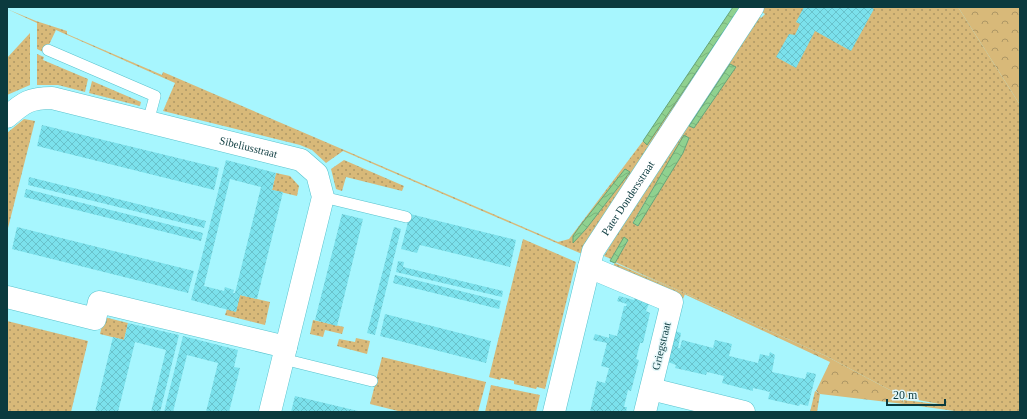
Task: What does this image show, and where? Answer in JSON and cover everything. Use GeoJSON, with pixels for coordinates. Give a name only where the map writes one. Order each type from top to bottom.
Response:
{"type":"FeatureCollection","features":[{"type":"Feature","properties":{"kind":"street","name":"Pater Dondersstraat"},"geometry":{"type":"LineString","coordinates":[[554,412],[589,267],[596,245],[753,7]]}},
{"type":"Feature","properties":{"kind":"street","name":"Sibeliusstraat"},"geometry":{"type":"LineString","coordinates":[[7,117],[21,104],[35,98],[52,98],[301,160],[317,174],[323,197],[270,412]]}},
{"type":"Feature","properties":{"kind":"street","name":"Griegstraat"},"geometry":{"type":"LineString","coordinates":[[589,267],[672,302],[645,412]]}},
{"type":"Feature","properties":{"kind":"street"},"geometry":{"type":"LineString","coordinates":[[7,297],[95,319],[99,302],[285,353]]}},
{"type":"Feature","properties":{"kind":"street"},"geometry":{"type":"LineString","coordinates":[[651,389],[744,412]]}},
{"type":"Feature","properties":{"kind":"lane"},"geometry":{"type":"LineString","coordinates":[[48,50],[155,96],[148,122]]}},
{"type":"Feature","properties":{"kind":"lane"},"geometry":{"type":"LineString","coordinates":[[323,197],[406,217]]}},
{"type":"Feature","properties":{"kind":"lane"},"geometry":{"type":"LineString","coordinates":[[285,353],[372,381]]}},
{"type":"Feature","properties":{"kind":"green space"},"geometry":{"type":"Polygon","coordinates":[[[740,7],[745,7],[582,254],[343,151],[326,163],[312,150],[300,145],[163,111],[175,83],[56,30],[45,53],[37,49],[37,23],[7,9],[36,21],[67,31],[67,34],[162,75],[163,72],[558,242],[569,239],[643,141],[647,144],[740,7]],[[630,172],[573,242],[586,229],[630,172]]]}},
{"type":"Feature","properties":{"kind":"green space"},"geometry":{"type":"Polygon","coordinates":[[[763,7],[958,7],[1020,105],[1020,412],[962,412],[904,404],[904,400],[944,405],[903,397],[826,356],[615,262],[628,241],[624,238],[611,259],[604,256],[624,222],[758,14],[761,18],[765,14],[760,11],[763,7]],[[736,66],[689,126],[694,128],[736,66]],[[684,136],[633,222],[637,226],[683,153],[689,138],[684,136]]]}},
{"type":"Feature","properties":{"kind":"green space"},"geometry":{"type":"Polygon","coordinates":[[[958,7],[1020,7],[1020,105],[958,7]]]}},
{"type":"Feature","properties":{"kind":"green space"},"geometry":{"type":"Polygon","coordinates":[[[30,33],[30,85],[7,95],[7,58],[30,33]]]}},
{"type":"Feature","properties":{"kind":"green space"},"geometry":{"type":"Polygon","coordinates":[[[37,54],[44,57],[43,60],[88,79],[85,92],[58,85],[37,85],[37,54]]]}},
{"type":"Feature","properties":{"kind":"green space"},"geometry":{"type":"Polygon","coordinates":[[[92,81],[141,102],[140,106],[89,93],[92,81]]]}},
{"type":"Feature","properties":{"kind":"green space"},"geometry":{"type":"Polygon","coordinates":[[[24,119],[35,121],[7,232],[7,133],[24,119]]]}},
{"type":"Feature","properties":{"kind":"green space"},"geometry":{"type":"Polygon","coordinates":[[[344,160],[404,186],[402,191],[346,177],[342,191],[336,189],[331,169],[344,160]]]}},
{"type":"Feature","properties":{"kind":"green space"},"geometry":{"type":"Polygon","coordinates":[[[276,173],[290,176],[299,186],[297,196],[272,190],[276,173]]]}},
{"type":"Feature","properties":{"kind":"green space"},"geometry":{"type":"Polygon","coordinates":[[[523,239],[576,262],[545,389],[537,387],[536,389],[514,384],[514,381],[501,378],[500,380],[489,377],[523,239]]]}},
{"type":"Feature","properties":{"kind":"green space"},"geometry":{"type":"Polygon","coordinates":[[[615,262],[826,356],[903,397],[904,404],[820,394],[816,391],[830,362],[615,262]]]}},
{"type":"Feature","properties":{"kind":"green space"},"geometry":{"type":"Polygon","coordinates":[[[615,263],[685,294],[683,299],[611,269],[615,263]]]}},
{"type":"Feature","properties":{"kind":"green space"},"geometry":{"type":"Polygon","coordinates":[[[240,295],[270,302],[265,325],[225,315],[227,309],[236,311],[240,295]]]}},
{"type":"Feature","properties":{"kind":"green space"},"geometry":{"type":"Polygon","coordinates":[[[104,317],[128,323],[124,340],[100,334],[104,317]]]}},
{"type":"Feature","properties":{"kind":"green space"},"geometry":{"type":"Polygon","coordinates":[[[313,320],[344,327],[342,334],[325,330],[323,337],[310,334],[313,320]]]}},
{"type":"Feature","properties":{"kind":"green space"},"geometry":{"type":"Polygon","coordinates":[[[7,321],[88,341],[71,412],[7,412],[7,321]]]}},
{"type":"Feature","properties":{"kind":"green space"},"geometry":{"type":"Polygon","coordinates":[[[356,338],[370,341],[367,354],[337,346],[339,339],[355,342],[356,338]]]}},
{"type":"Feature","properties":{"kind":"green space"},"geometry":{"type":"Polygon","coordinates":[[[382,357],[486,382],[478,412],[402,412],[370,404],[382,357]]]}},
{"type":"Feature","properties":{"kind":"green space"},"geometry":{"type":"Polygon","coordinates":[[[491,385],[540,395],[536,412],[485,412],[491,385]]]}},
{"type":"Feature","properties":{"kind":"green space"},"geometry":{"type":"Polygon","coordinates":[[[815,391],[820,394],[817,412],[810,412],[815,391]]]}},
{"type":"Feature","properties":{"kind":"water"},"geometry":{"type":"Polygon","coordinates":[[[733,7],[740,7],[647,145],[643,141],[733,7]]]}},
{"type":"Feature","properties":{"kind":"water"},"geometry":{"type":"Polygon","coordinates":[[[730,64],[736,67],[694,128],[689,126],[730,64]]]}},
{"type":"Feature","properties":{"kind":"water"},"geometry":{"type":"Polygon","coordinates":[[[684,135],[689,138],[683,153],[638,226],[633,223],[684,135]]]}},
{"type":"Feature","properties":{"kind":"water"},"geometry":{"type":"Polygon","coordinates":[[[625,169],[630,172],[586,229],[573,243],[573,236],[580,226],[625,169]]]}},
{"type":"Feature","properties":{"kind":"water"},"geometry":{"type":"Polygon","coordinates":[[[624,237],[628,240],[615,263],[610,261],[624,237]]]}},
{"type":"Feature","properties":{"kind":"building"},"geometry":{"type":"Polygon","coordinates":[[[804,7],[871,7],[874,9],[851,51],[815,31],[796,68],[776,57],[789,34],[795,35],[800,24],[796,22],[804,7]]]}},
{"type":"Feature","properties":{"kind":"building"},"geometry":{"type":"Polygon","coordinates":[[[42,125],[219,168],[214,190],[37,146],[42,125]]]}},
{"type":"Feature","properties":{"kind":"building"},"geometry":{"type":"Polygon","coordinates":[[[226,160],[276,173],[272,190],[283,192],[257,299],[240,295],[236,312],[191,300],[226,160]],[[230,179],[204,286],[224,291],[225,287],[234,290],[233,293],[235,293],[261,187],[230,179]]]}},
{"type":"Feature","properties":{"kind":"building"},"geometry":{"type":"Polygon","coordinates":[[[29,177],[206,221],[204,228],[28,185],[29,177]]]}},
{"type":"Feature","properties":{"kind":"building"},"geometry":{"type":"Polygon","coordinates":[[[26,189],[203,233],[201,241],[24,197],[26,189]]]}},
{"type":"Feature","properties":{"kind":"building"},"geometry":{"type":"Polygon","coordinates":[[[342,214],[363,219],[337,326],[315,320],[342,214]]]}},
{"type":"Feature","properties":{"kind":"building"},"geometry":{"type":"Polygon","coordinates":[[[410,214],[516,240],[510,267],[420,245],[417,253],[401,249],[410,214]]]}},
{"type":"Feature","properties":{"kind":"building"},"geometry":{"type":"Polygon","coordinates":[[[17,227],[194,271],[188,293],[12,249],[17,227]]]}},
{"type":"Feature","properties":{"kind":"building"},"geometry":{"type":"Polygon","coordinates":[[[394,227],[401,229],[375,335],[367,333],[394,227]]]}},
{"type":"Feature","properties":{"kind":"building"},"geometry":{"type":"Polygon","coordinates":[[[398,261],[404,262],[403,267],[503,291],[502,297],[396,272],[398,261]]]}},
{"type":"Feature","properties":{"kind":"building"},"geometry":{"type":"Polygon","coordinates":[[[395,275],[501,301],[499,309],[393,283],[395,275]]]}},
{"type":"Feature","properties":{"kind":"building"},"geometry":{"type":"Polygon","coordinates":[[[636,295],[650,301],[646,311],[650,313],[643,343],[640,343],[636,359],[639,360],[631,391],[628,390],[624,407],[627,407],[626,412],[590,412],[597,381],[605,383],[609,368],[601,366],[607,343],[593,340],[595,334],[609,338],[609,334],[617,336],[624,306],[627,304],[617,301],[619,296],[634,300],[636,295]]]}},
{"type":"Feature","properties":{"kind":"building"},"geometry":{"type":"Polygon","coordinates":[[[385,314],[491,341],[486,363],[380,336],[385,314]]]}},
{"type":"Feature","properties":{"kind":"building"},"geometry":{"type":"Polygon","coordinates":[[[128,323],[179,335],[160,412],[151,412],[166,350],[135,342],[118,412],[95,412],[113,337],[124,340],[128,323]]]}},
{"type":"Feature","properties":{"kind":"building"},"geometry":{"type":"Polygon","coordinates":[[[675,331],[681,333],[678,348],[680,348],[682,340],[713,348],[715,340],[732,344],[729,356],[758,363],[760,354],[769,356],[770,352],[775,355],[772,372],[805,379],[807,372],[816,374],[808,406],[800,404],[799,406],[768,399],[770,392],[753,388],[753,391],[722,383],[724,376],[707,372],[706,375],[675,368],[676,365],[668,362],[675,331]]]}},
{"type":"Feature","properties":{"kind":"building"},"geometry":{"type":"Polygon","coordinates":[[[183,336],[238,350],[234,367],[240,368],[229,412],[206,412],[218,363],[187,355],[173,412],[164,412],[183,336]]]}},
{"type":"Feature","properties":{"kind":"building"},"geometry":{"type":"Polygon","coordinates":[[[295,396],[358,411],[358,412],[291,412],[295,396]]]}}]}
